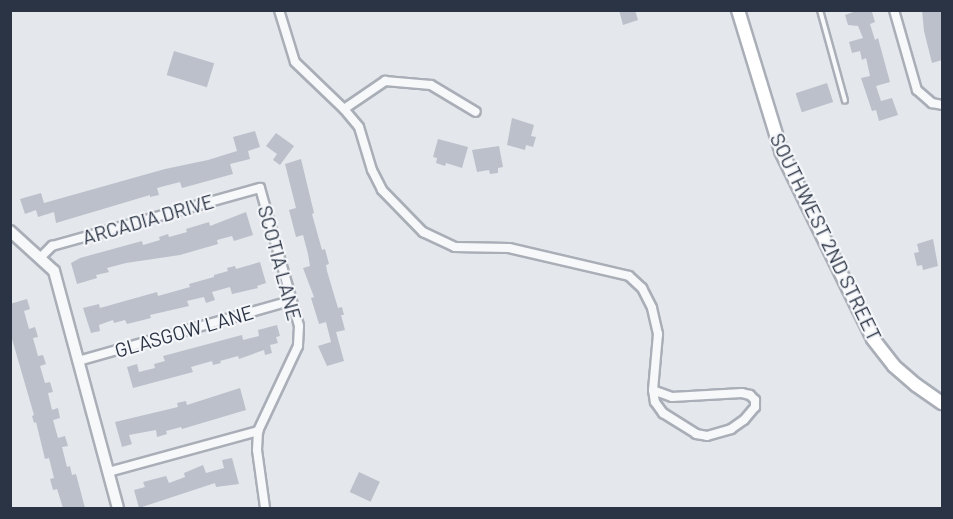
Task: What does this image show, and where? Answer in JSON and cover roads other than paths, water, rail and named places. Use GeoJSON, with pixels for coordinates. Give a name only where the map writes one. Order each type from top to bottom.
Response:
{"type":"FeatureCollection","features":[{"type":"Feature","properties":{"kind":"main road","name":"SOUTHWEST 2ND STREET"},"geometry":{"type":"LineString","coordinates":[[738,10],[781,151],[873,339],[894,366],[942,403]]}},
{"type":"Feature","properties":{"kind":"street"},"geometry":{"type":"LineString","coordinates":[[279,10],[295,62],[344,109],[359,127],[372,170],[382,190],[423,232],[455,247],[509,248],[608,269],[629,276],[642,288],[652,308],[658,334],[653,390],[655,402],[663,413],[696,434],[707,436],[731,429],[744,420],[755,407],[755,400],[750,395],[742,393],[672,397],[653,390]]}},
{"type":"Feature","properties":{"kind":"street"},"geometry":{"type":"LineString","coordinates":[[894,10],[917,90],[932,103],[942,105]]}},
{"type":"Feature","properties":{"kind":"street"},"geometry":{"type":"LineString","coordinates":[[344,109],[365,92],[385,81],[431,85],[476,112]]}},
{"type":"Feature","properties":{"kind":"street","name":"ARCADIA DRIVE"},"geometry":{"type":"LineString","coordinates":[[41,257],[52,246],[260,188]]}},
{"type":"Feature","properties":{"kind":"street","name":"SCOTIA LANE"},"geometry":{"type":"LineString","coordinates":[[260,188],[299,327],[298,346],[258,431],[257,450],[264,508]]}},
{"type":"Feature","properties":{"kind":"street"},"geometry":{"type":"LineString","coordinates":[[10,231],[54,271],[118,508]]}},
{"type":"Feature","properties":{"kind":"street","name":"GLASGOW LANE"},"geometry":{"type":"LineString","coordinates":[[78,361],[290,301]]}},
{"type":"Feature","properties":{"kind":"street"},"geometry":{"type":"LineString","coordinates":[[108,472],[258,431]]}},
{"type":"Feature","properties":{"kind":"lane"},"geometry":{"type":"LineString","coordinates":[[820,10],[845,101]]}}]}
